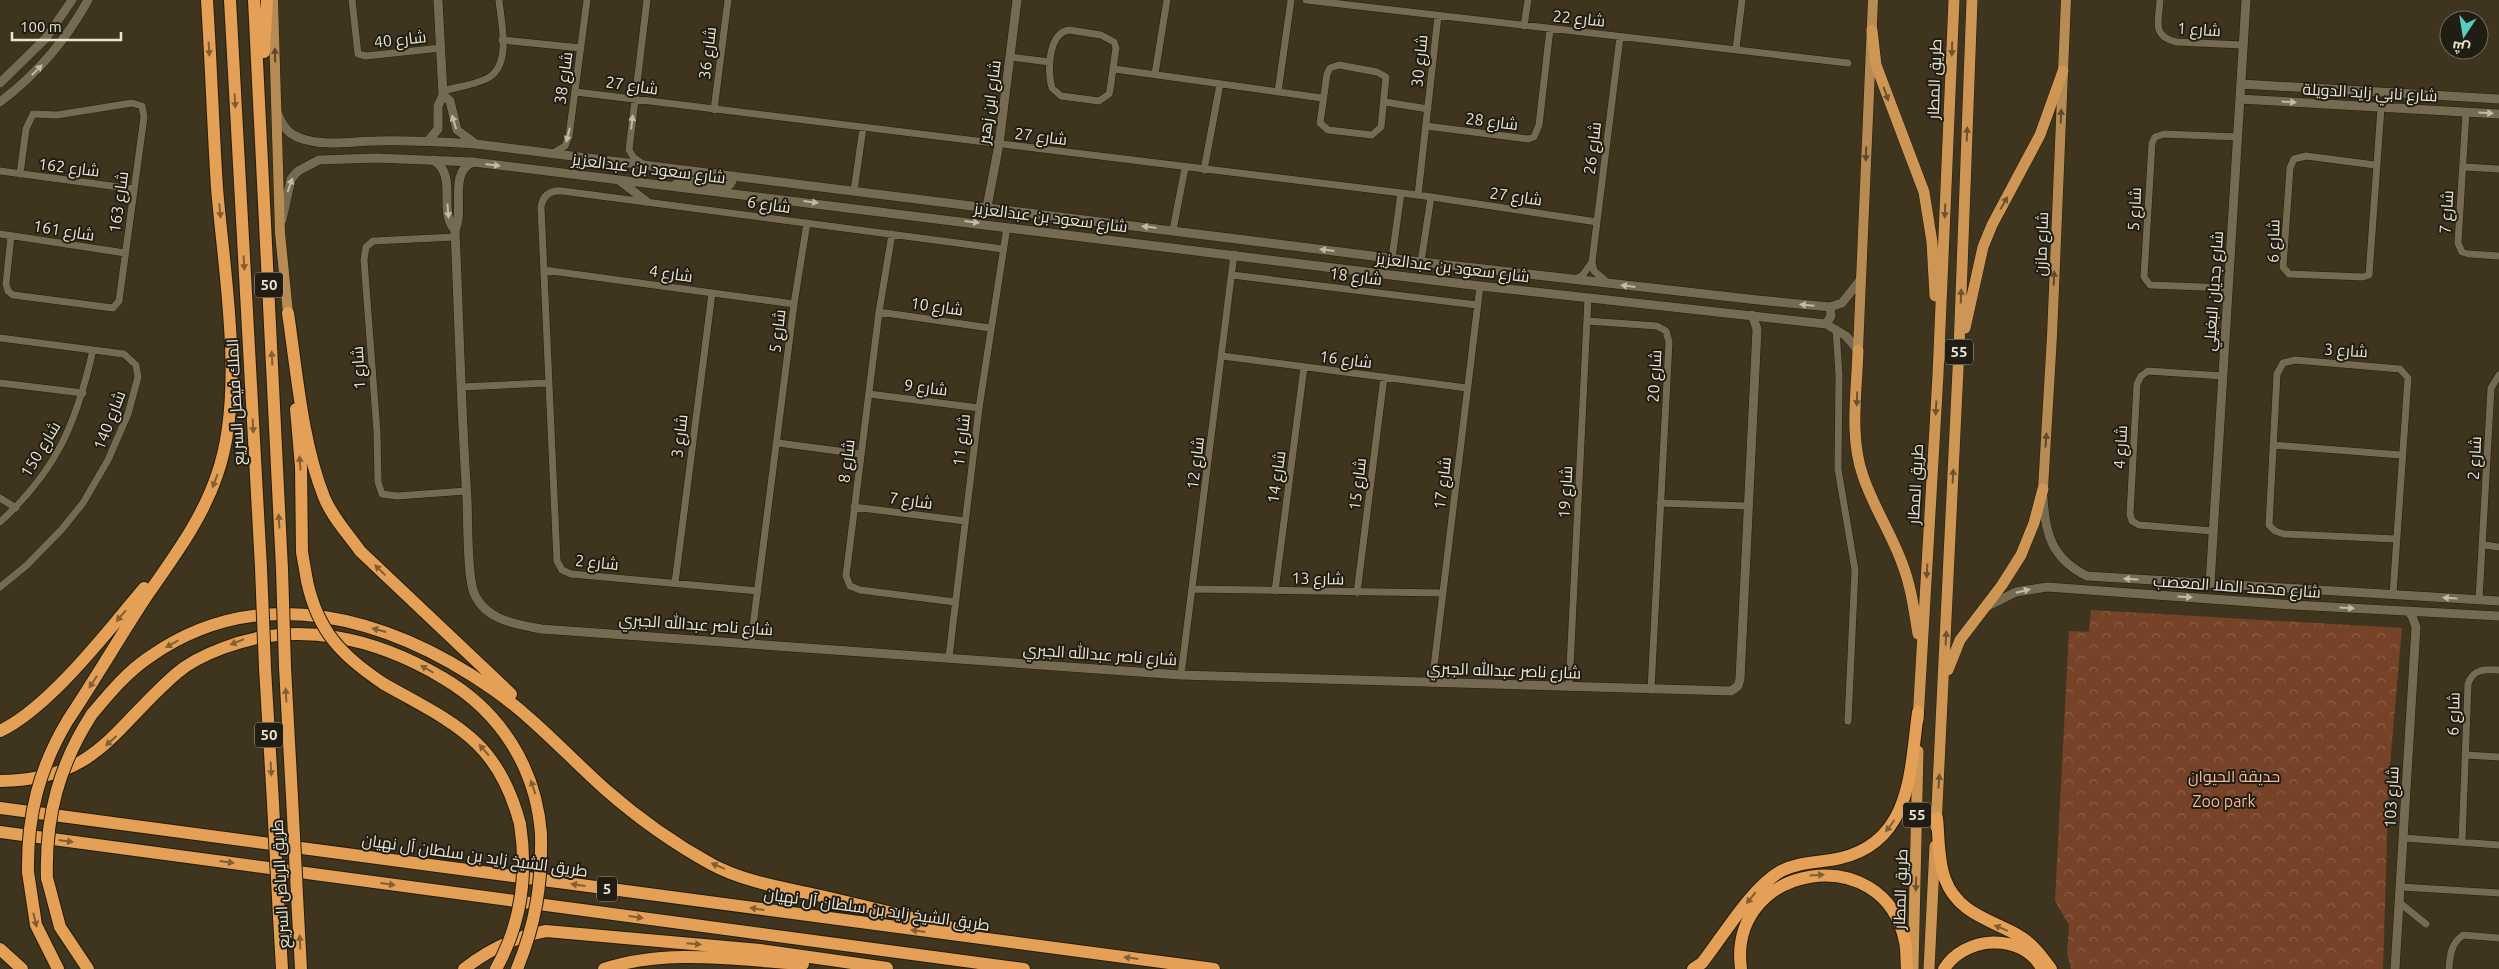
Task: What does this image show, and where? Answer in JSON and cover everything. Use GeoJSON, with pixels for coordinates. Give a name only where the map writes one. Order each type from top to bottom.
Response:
{"type":"FeatureCollection","features":[{"type":"Feature","properties":{"kind":"highway"},"geometry":{"type":"LineString","coordinates":[[58,969],[36,924],[28,872],[28,836],[35,793],[51,751],[68,720],[187,539],[206,504],[218,472],[228,428],[231,396],[207,0]]}},
{"type":"Feature","properties":{"kind":"highway"},"geometry":{"type":"LineString","coordinates":[[222,0],[233,66]]}},
{"type":"Feature","properties":{"kind":"highway","name":"الملك فيصل السريع"},"geometry":{"type":"LineString","coordinates":[[230,0],[273,803]]}},
{"type":"Feature","properties":{"kind":"highway","name":"50"},"geometry":{"type":"LineString","coordinates":[[254,0],[261,114]]}},
{"type":"Feature","properties":{"kind":"highway"},"geometry":{"type":"LineString","coordinates":[[261,114],[267,0]]}},
{"type":"Feature","properties":{"kind":"highway","name":"طريق المطار"},"geometry":{"type":"LineString","coordinates":[[1912,969],[1917,852],[1918,712],[1938,375],[1954,0]]}},
{"type":"Feature","properties":{"kind":"highway","name":"طريق المطار"},"geometry":{"type":"LineString","coordinates":[[1929,969],[1959,349],[1972,0]]}},
{"type":"Feature","properties":{"kind":"highway"},"geometry":{"type":"LineString","coordinates":[[1872,30],[1876,65],[1897,124],[1920,179],[1927,206],[1932,242],[1938,375]]}},
{"type":"Feature","properties":{"kind":"highway"},"geometry":{"type":"LineString","coordinates":[[1959,349],[1983,247],[1992,224],[2040,134],[2063,71]]}},
{"type":"Feature","properties":{"kind":"highway","name":"طريق الرياض السريع"},"geometry":{"type":"LineString","coordinates":[[261,114],[285,667],[301,969]]}},
{"type":"Feature","properties":{"kind":"highway"},"geometry":{"type":"LineString","coordinates":[[288,313],[301,468],[302,552],[307,581],[317,617],[338,647],[358,666],[384,684],[461,728],[483,748],[509,786],[520,824],[524,863],[520,903],[510,941],[496,969]]}},
{"type":"Feature","properties":{"kind":"highway"},"geometry":{"type":"LineString","coordinates":[[288,313],[311,453],[325,499],[341,526],[360,551],[432,622],[549,729],[643,821]]}},
{"type":"Feature","properties":{"kind":"highway"},"geometry":{"type":"LineString","coordinates":[[1858,350],[1856,442],[1862,475],[1902,563],[1912,594],[1921,661]]}},
{"type":"Feature","properties":{"kind":"highway"},"geometry":{"type":"LineString","coordinates":[[1943,704],[1948,671],[1957,648],[2021,555],[2034,523],[2043,489]]}},
{"type":"Feature","properties":{"kind":"highway"},"geometry":{"type":"LineString","coordinates":[[0,731],[22,718],[45,698],[81,660],[187,539]]}},
{"type":"Feature","properties":{"kind":"highway"},"geometry":{"type":"LineString","coordinates":[[88,969],[60,927],[46,878],[48,828],[56,788],[67,757],[92,714],[126,676],[148,658],[204,628],[234,618],[266,613],[295,613],[327,618],[391,633],[426,648],[495,691],[643,821],[713,865],[752,880],[1019,944]]}},
{"type":"Feature","properties":{"kind":"highway"},"geometry":{"type":"LineString","coordinates":[[0,781],[25,780],[51,775],[97,753],[178,672],[202,656],[246,638],[274,633],[305,634],[378,646],[426,667],[473,698],[514,745],[524,764],[535,793],[541,834],[542,870],[537,906],[528,940],[517,969]]}},
{"type":"Feature","properties":{"kind":"highway"},"geometry":{"type":"LineString","coordinates":[[1693,969],[1710,951],[1752,895],[1771,878],[1798,864],[1853,855],[1872,845],[1884,834],[1901,809],[1907,792],[1918,712]]}},
{"type":"Feature","properties":{"kind":"highway","name":"طريق الرياض السريع"},"geometry":{"type":"LineString","coordinates":[[273,803],[282,969]]}},
{"type":"Feature","properties":{"kind":"highway","name":"طريق الشيخ زايد بن سلطان آل نهيان"},"geometry":{"type":"LineString","coordinates":[[0,808],[1214,969]]}},
{"type":"Feature","properties":{"kind":"highway"},"geometry":{"type":"LineString","coordinates":[[1936,818],[1941,867],[1950,892],[1973,914],[2016,934],[2030,944],[2051,969]]}},
{"type":"Feature","properties":{"kind":"highway","name":"5"},"geometry":{"type":"LineString","coordinates":[[0,832],[1024,969]]}},
{"type":"Feature","properties":{"kind":"highway"},"geometry":{"type":"LineString","coordinates":[[1741,969],[1739,952],[1748,920],[1776,888],[1800,877],[1816,874],[1833,875],[1861,883],[1886,903],[1895,916],[1905,942],[1907,969]]}},
{"type":"Feature","properties":{"kind":"highway"},"geometry":{"type":"LineString","coordinates":[[464,969],[496,947],[520,936],[546,931],[760,950],[892,968]]}},
{"type":"Feature","properties":{"kind":"highway"},"geometry":{"type":"LineString","coordinates":[[1944,969],[1959,952],[1981,942],[2002,943],[2018,947],[2039,963],[2042,969]]}},
{"type":"Feature","properties":{"kind":"highway"},"geometry":{"type":"LineString","coordinates":[[0,949],[22,969]]}},
{"type":"Feature","properties":{"kind":"highway"},"geometry":{"type":"LineString","coordinates":[[604,969],[644,960],[683,957],[892,968]]}},
{"type":"Feature","properties":{"kind":"highway"},"geometry":{"type":"LineString","coordinates":[[0,958],[11,969]]}},
{"type":"Feature","properties":{"kind":"main road"},"geometry":{"type":"LineString","coordinates":[[273,0],[280,233],[288,313]]}},
{"type":"Feature","properties":{"kind":"main road"},"geometry":{"type":"LineString","coordinates":[[1858,350],[1873,0]]}},
{"type":"Feature","properties":{"kind":"main road","name":"شارع مازن"},"geometry":{"type":"LineString","coordinates":[[2043,489],[2066,0]]}},
{"type":"Feature","properties":{"kind":"street"},"geometry":{"type":"LineString","coordinates":[[0,83],[46,38],[72,0]]}},
{"type":"Feature","properties":{"kind":"street"},"geometry":{"type":"LineString","coordinates":[[0,102],[29,78],[54,51],[88,0]]}},
{"type":"Feature","properties":{"kind":"street","name":"شارع 40"},"geometry":{"type":"LineString","coordinates":[[352,0],[358,54],[366,56],[441,48]]}},
{"type":"Feature","properties":{"kind":"street"},"geometry":{"type":"LineString","coordinates":[[428,141],[435,136],[438,129],[438,106],[443,93],[438,0]]}},
{"type":"Feature","properties":{"kind":"street"},"geometry":{"type":"LineString","coordinates":[[443,93],[491,76],[500,65],[502,40],[500,0]]}},
{"type":"Feature","properties":{"kind":"street","name":"شارع 38"},"geometry":{"type":"LineString","coordinates":[[553,153],[561,149],[567,141],[576,92],[587,0]]}},
{"type":"Feature","properties":{"kind":"street"},"geometry":{"type":"LineString","coordinates":[[643,164],[634,158],[629,150],[647,0]]}},
{"type":"Feature","properties":{"kind":"street","name":"شارع 36"},"geometry":{"type":"LineString","coordinates":[[714,110],[728,0]]}},
{"type":"Feature","properties":{"kind":"street","name":"شارع ابن زهير"},"geometry":{"type":"LineString","coordinates":[[987,207],[999,144],[1018,0]]}},
{"type":"Feature","properties":{"kind":"street"},"geometry":{"type":"LineString","coordinates":[[1155,74],[1167,0]]}},
{"type":"Feature","properties":{"kind":"street"},"geometry":{"type":"LineString","coordinates":[[1278,92],[1291,0]]}},
{"type":"Feature","properties":{"kind":"street","name":"شارع 22"},"geometry":{"type":"LineString","coordinates":[[1306,0],[1848,63]]}},
{"type":"Feature","properties":{"kind":"street"},"geometry":{"type":"LineString","coordinates":[[1524,26],[1528,0]]}},
{"type":"Feature","properties":{"kind":"street"},"geometry":{"type":"LineString","coordinates":[[1736,50],[1742,0]]}},
{"type":"Feature","properties":{"kind":"street","name":"شارع 1"},"geometry":{"type":"LineString","coordinates":[[2160,0],[2158,28],[2160,35],[2166,40],[2243,45]]}},
{"type":"Feature","properties":{"kind":"street","name":"شارع جديان البغيلي"},"geometry":{"type":"LineString","coordinates":[[2210,584],[2246,0]]}},
{"type":"Feature","properties":{"kind":"street","name":"شارع 30"},"geometry":{"type":"LineString","coordinates":[[1418,195],[1438,16]]}},
{"type":"Feature","properties":{"kind":"street","name":"شارع 28"},"geometry":{"type":"LineString","coordinates":[[1426,126],[1528,139],[1534,138],[1539,126],[1550,29]]}},
{"type":"Feature","properties":{"kind":"street"},"geometry":{"type":"LineString","coordinates":[[1069,30],[1109,38],[1114,42],[1116,48],[1114,68],[1109,94],[1099,101],[1061,96],[1055,93],[1050,82],[1050,62],[1055,39],[1059,34],[1069,30]]}},
{"type":"Feature","properties":{"kind":"street","name":"شارع 26"},"geometry":{"type":"LineString","coordinates":[[1592,262],[1620,37]]}},
{"type":"Feature","properties":{"kind":"street"},"geometry":{"type":"LineString","coordinates":[[502,40],[581,48]]}},
{"type":"Feature","properties":{"kind":"street"},"geometry":{"type":"LineString","coordinates":[[1010,56],[1050,62]]}},
{"type":"Feature","properties":{"kind":"street","name":"شارع 30"},"geometry":{"type":"LineString","coordinates":[[1340,65],[1383,74],[1386,83],[1381,127],[1372,135],[1366,136],[1323,127],[1320,123],[1322,98],[1330,68],[1340,65]]}},
{"type":"Feature","properties":{"kind":"street"},"geometry":{"type":"LineString","coordinates":[[1114,68],[1322,98]]}},
{"type":"Feature","properties":{"kind":"street"},"geometry":{"type":"LineString","coordinates":[[1204,170],[1220,84]]}},
{"type":"Feature","properties":{"kind":"street","name":"شارع نابي زايد الدويلة"},"geometry":{"type":"LineString","coordinates":[[2241,84],[2499,99]]}},
{"type":"Feature","properties":{"kind":"street"},"geometry":{"type":"LineString","coordinates":[[2308,104],[2312,97],[2309,88]]}},
{"type":"Feature","properties":{"kind":"street"},"geometry":{"type":"LineString","coordinates":[[2328,104],[2323,98],[2326,91],[2330,89]]}},
{"type":"Feature","properties":{"kind":"street","name":"شارع 27"},"geometry":{"type":"LineString","coordinates":[[576,92],[1418,195],[1597,222]]}},
{"type":"Feature","properties":{"kind":"street"},"geometry":{"type":"LineString","coordinates":[[443,93],[450,101],[457,130],[476,144]]}},
{"type":"Feature","properties":{"kind":"street","name":"شارع نابي زايد الدويلة"},"geometry":{"type":"LineString","coordinates":[[2240,99],[2499,114]]}},
{"type":"Feature","properties":{"kind":"street","name":"شارع 30"},"geometry":{"type":"LineString","coordinates":[[1385,102],[1428,109]]}},
{"type":"Feature","properties":{"kind":"street","name":"شارع 163"},"geometry":{"type":"LineString","coordinates":[[11,236],[6,284],[8,291],[13,295],[113,308],[119,301],[144,117],[142,106],[132,103],[57,115],[33,114],[26,129],[20,174]]}},
{"type":"Feature","properties":{"kind":"street","name":"شارع 6"},"geometry":{"type":"LineString","coordinates":[[2375,165],[2306,156],[2294,159],[2290,168],[2284,267],[2289,274],[2363,277],[2369,275],[2375,165],[2381,108]]}},
{"type":"Feature","properties":{"kind":"street","name":"شارع سعود بن عبدالعزيز"},"geometry":{"type":"LineString","coordinates":[[277,111],[281,124],[292,134],[302,139],[320,142],[428,141],[476,144],[1371,256],[1660,290],[1830,307]]}},
{"type":"Feature","properties":{"kind":"street","name":"شارع 7"},"geometry":{"type":"LineString","coordinates":[[2466,112],[2458,243],[2462,252],[2499,256]]}},
{"type":"Feature","properties":{"kind":"street"},"geometry":{"type":"LineString","coordinates":[[854,191],[863,128]]}},
{"type":"Feature","properties":{"kind":"street","name":"شارع 5"},"geometry":{"type":"LineString","coordinates":[[2228,288],[2150,285],[2146,282],[2144,277],[2151,153],[2155,137],[2164,134],[2238,137]]}},
{"type":"Feature","properties":{"kind":"street"},"geometry":{"type":"LineString","coordinates":[[376,141],[370,148],[371,154],[376,158]]}},
{"type":"Feature","properties":{"kind":"street","name":"شارع سعود بن عبدالعزيز"},"geometry":{"type":"LineString","coordinates":[[280,233],[291,180],[298,171],[319,160],[376,158],[474,162],[1234,254],[1480,286],[1826,324],[1836,329],[1858,350]]}},
{"type":"Feature","properties":{"kind":"street","name":"شارع ناصر عبدالله الجبري"},"geometry":{"type":"LineString","coordinates":[[433,160],[445,174],[449,222],[455,234]]}},
{"type":"Feature","properties":{"kind":"street","name":"شارع ناصر عبدالله الجبري"},"geometry":{"type":"LineString","coordinates":[[474,162],[465,167],[460,174],[458,220],[455,234],[466,491],[473,590],[484,607],[508,623],[542,629],[751,642],[1181,674],[1732,691],[1738,686],[1740,680],[1757,326],[1752,316]]}},
{"type":"Feature","properties":{"kind":"street"},"geometry":{"type":"LineString","coordinates":[[2464,167],[2499,169]]}},
{"type":"Feature","properties":{"kind":"street"},"geometry":{"type":"LineString","coordinates":[[1173,230],[1185,168]]}},
{"type":"Feature","properties":{"kind":"street","name":"شارع 162"},"geometry":{"type":"LineString","coordinates":[[0,171],[134,189]]}},
{"type":"Feature","properties":{"kind":"street"},"geometry":{"type":"LineString","coordinates":[[674,186],[687,181],[728,186],[732,183],[734,176]]}},
{"type":"Feature","properties":{"kind":"street"},"geometry":{"type":"LineString","coordinates":[[746,195],[743,186],[749,178]]}},
{"type":"Feature","properties":{"kind":"street"},"geometry":{"type":"LineString","coordinates":[[616,179],[646,201]]}},
{"type":"Feature","properties":{"kind":"street","name":"شارع 6"},"geometry":{"type":"LineString","coordinates":[[541,207],[546,195],[555,191],[646,201],[1003,249]]}},
{"type":"Feature","properties":{"kind":"street"},"geometry":{"type":"LineString","coordinates":[[1392,258],[1401,193]]}},
{"type":"Feature","properties":{"kind":"street"},"geometry":{"type":"LineString","coordinates":[[1421,262],[1431,197]]}},
{"type":"Feature","properties":{"kind":"street","name":"شارع 2"},"geometry":{"type":"LineString","coordinates":[[541,207],[548,383],[560,567],[571,574],[758,591]]}},
{"type":"Feature","properties":{"kind":"street","name":"شارع 5"},"geometry":{"type":"LineString","coordinates":[[751,642],[778,442],[794,304],[807,223]]}},
{"type":"Feature","properties":{"kind":"street","name":"شارع 11"},"geometry":{"type":"LineString","coordinates":[[949,657],[979,408],[1006,227]]}},
{"type":"Feature","properties":{"kind":"street","name":"شارع 161"},"geometry":{"type":"LineString","coordinates":[[0,234],[125,253]]}},
{"type":"Feature","properties":{"kind":"street","name":"شارع 1"},"geometry":{"type":"LineString","coordinates":[[455,234],[373,241],[366,247],[364,260],[377,432],[378,482],[382,494],[397,496],[466,491]]}},
{"type":"Feature","properties":{"kind":"street","name":"شارع 8"},"geometry":{"type":"LineString","coordinates":[[892,234],[879,312],[846,576],[850,586],[860,590],[955,602]]}},
{"type":"Feature","properties":{"kind":"street"},"geometry":{"type":"LineString","coordinates":[[1348,269],[1354,262],[1351,253]]}},
{"type":"Feature","properties":{"kind":"street","name":"شارع 12"},"geometry":{"type":"LineString","coordinates":[[1181,674],[1234,254]]}},
{"type":"Feature","properties":{"kind":"street"},"geometry":{"type":"LineString","coordinates":[[1365,271],[1364,261],[1371,256]]}},
{"type":"Feature","properties":{"kind":"street"},"geometry":{"type":"LineString","coordinates":[[1574,279],[1582,276],[1592,262]]}},
{"type":"Feature","properties":{"kind":"street"},"geometry":{"type":"LineString","coordinates":[[1592,262],[1594,270],[1608,284]]}},
{"type":"Feature","properties":{"kind":"street","name":"شارع 4"},"geometry":{"type":"LineString","coordinates":[[544,270],[794,304]]}},
{"type":"Feature","properties":{"kind":"street","name":"شارع 18"},"geometry":{"type":"LineString","coordinates":[[1232,275],[1477,304]]}},
{"type":"Feature","properties":{"kind":"street"},"geometry":{"type":"LineString","coordinates":[[1826,324],[1831,316],[1830,307],[1842,303],[1860,279]]}},
{"type":"Feature","properties":{"kind":"street","name":"شارع 17"},"geometry":{"type":"LineString","coordinates":[[1432,683],[1480,286]]}},
{"type":"Feature","properties":{"kind":"street"},"geometry":{"type":"LineString","coordinates":[[1660,290],[1664,298],[1660,305]]}},
{"type":"Feature","properties":{"kind":"street"},"geometry":{"type":"LineString","coordinates":[[1678,307],[1675,298],[1681,292]]}},
{"type":"Feature","properties":{"kind":"street","name":"شارع 3"},"geometry":{"type":"LineString","coordinates":[[675,582],[712,293]]}},
{"type":"Feature","properties":{"kind":"street","name":"شارع 19"},"geometry":{"type":"LineString","coordinates":[[1570,687],[1588,298]]}},
{"type":"Feature","properties":{"kind":"street","name":"شارع 10"},"geometry":{"type":"LineString","coordinates":[[879,312],[990,328]]}},
{"type":"Feature","properties":{"kind":"street"},"geometry":{"type":"LineString","coordinates":[[1757,326],[1764,317]]}},
{"type":"Feature","properties":{"kind":"street","name":"شارع 20"},"geometry":{"type":"LineString","coordinates":[[1587,321],[1657,326],[1666,331],[1669,342],[1651,690]]}},
{"type":"Feature","properties":{"kind":"street"},"geometry":{"type":"LineString","coordinates":[[1836,329],[1839,375],[1838,469],[1856,570],[1848,721]]}},
{"type":"Feature","properties":{"kind":"street","name":"شارع 140"},"geometry":{"type":"LineString","coordinates":[[0,338],[128,356],[138,369],[137,382],[122,429],[101,475],[73,516],[39,554],[0,587]]}},
{"type":"Feature","properties":{"kind":"street","name":"شارع 150"},"geometry":{"type":"LineString","coordinates":[[0,522],[16,508],[41,478],[67,437],[83,394],[93,350]]}},
{"type":"Feature","properties":{"kind":"street","name":"شارع 16"},"geometry":{"type":"LineString","coordinates":[[1222,356],[1467,388]]}},
{"type":"Feature","properties":{"kind":"street","name":"شارع 3"},"geometry":{"type":"LineString","coordinates":[[2393,594],[2401,455],[2408,378],[2400,369],[2295,360],[2283,363],[2277,374],[2269,525],[2275,531],[2284,534],[2396,540]]}},
{"type":"Feature","properties":{"kind":"street","name":"شارع 14"},"geometry":{"type":"LineString","coordinates":[[1275,591],[1304,367]]}},
{"type":"Feature","properties":{"kind":"street","name":"شارع 4"},"geometry":{"type":"LineString","coordinates":[[2213,531],[2139,525],[2132,521],[2130,514],[2137,384],[2141,376],[2148,371],[2223,376]]}},
{"type":"Feature","properties":{"kind":"street","name":"شارع 2"},"geometry":{"type":"LineString","coordinates":[[2479,600],[2484,545],[2492,388],[2499,375]]}},
{"type":"Feature","properties":{"kind":"street","name":"شارع 15"},"geometry":{"type":"LineString","coordinates":[[1357,593],[1384,377]]}},
{"type":"Feature","properties":{"kind":"street"},"geometry":{"type":"LineString","coordinates":[[0,383],[83,394]]}},
{"type":"Feature","properties":{"kind":"street"},"geometry":{"type":"LineString","coordinates":[[461,387],[548,383]]}},
{"type":"Feature","properties":{"kind":"street","name":"شارع 9"},"geometry":{"type":"LineString","coordinates":[[869,394],[979,408]]}},
{"type":"Feature","properties":{"kind":"street"},"geometry":{"type":"LineString","coordinates":[[778,442],[861,454]]}},
{"type":"Feature","properties":{"kind":"street"},"geometry":{"type":"LineString","coordinates":[[2274,445],[2401,455]]}},
{"type":"Feature","properties":{"kind":"street","name":"شارع محمد الملا المعصب"},"geometry":{"type":"LineString","coordinates":[[2043,489],[2044,522],[2056,552],[2071,567],[2087,576],[2499,601]]}},
{"type":"Feature","properties":{"kind":"street"},"geometry":{"type":"LineString","coordinates":[[0,498],[16,508]]}},
{"type":"Feature","properties":{"kind":"street"},"geometry":{"type":"LineString","coordinates":[[1660,503],[1747,506]]}},
{"type":"Feature","properties":{"kind":"street","name":"شارع 7"},"geometry":{"type":"LineString","coordinates":[[854,507],[965,522]]}},
{"type":"Feature","properties":{"kind":"street"},"geometry":{"type":"LineString","coordinates":[[2484,545],[2499,547]]}},
{"type":"Feature","properties":{"kind":"street"},"geometry":{"type":"LineString","coordinates":[[2080,590],[2079,580],[2087,576]]}},
{"type":"Feature","properties":{"kind":"street","name":"شارع محمد الملا المعصب"},"geometry":{"type":"LineString","coordinates":[[1980,612],[1996,601],[2034,588],[2499,616]]}},
{"type":"Feature","properties":{"kind":"street"},"geometry":{"type":"LineString","coordinates":[[2293,605],[2299,598],[2297,588]]}},
{"type":"Feature","properties":{"kind":"street","name":"شارع 13"},"geometry":{"type":"LineString","coordinates":[[1192,589],[1443,593]]}},
{"type":"Feature","properties":{"kind":"street"},"geometry":{"type":"LineString","coordinates":[[2315,606],[2312,597],[2319,589]]}},
{"type":"Feature","properties":{"kind":"street","name":"شارع 103"},"geometry":{"type":"LineString","coordinates":[[2395,969],[2416,628],[2408,611]]}},
{"type":"Feature","properties":{"kind":"street","name":"شارع 103"},"geometry":{"type":"LineString","coordinates":[[2416,628],[2426,612]]}},
{"type":"Feature","properties":{"kind":"street","name":"شارع 6"},"geometry":{"type":"LineString","coordinates":[[2462,841],[2468,684],[2471,674],[2487,669],[2499,670]]}},
{"type":"Feature","properties":{"kind":"street","name":"شارع 6"},"geometry":{"type":"LineString","coordinates":[[2465,755],[2499,757]]}},
{"type":"Feature","properties":{"kind":"street"},"geometry":{"type":"LineString","coordinates":[[2404,838],[2499,845]]}},
{"type":"Feature","properties":{"kind":"street"},"geometry":{"type":"LineString","coordinates":[[2401,887],[2499,893]]}},
{"type":"Feature","properties":{"kind":"street"},"geometry":{"type":"LineString","coordinates":[[2400,903],[2426,924]]}},
{"type":"Feature","properties":{"kind":"street"},"geometry":{"type":"LineString","coordinates":[[2449,969],[2450,952],[2454,942],[2463,935],[2499,938]]}},
{"type":"Feature","properties":{"kind":"green space","name":"حديقة الحيوان"},"geometry":{"type":"Polygon","coordinates":[[[2091,610],[2402,628],[2389,775],[2383,969],[2071,969],[2067,953],[2069,925],[2055,901],[2069,631],[2089,632],[2091,610]]]}},
{"type":"Feature","properties":{"kind":"park label","name":"Zoo park"},"geometry":{"type":"Point","coordinates":[2224,801]}}]}
